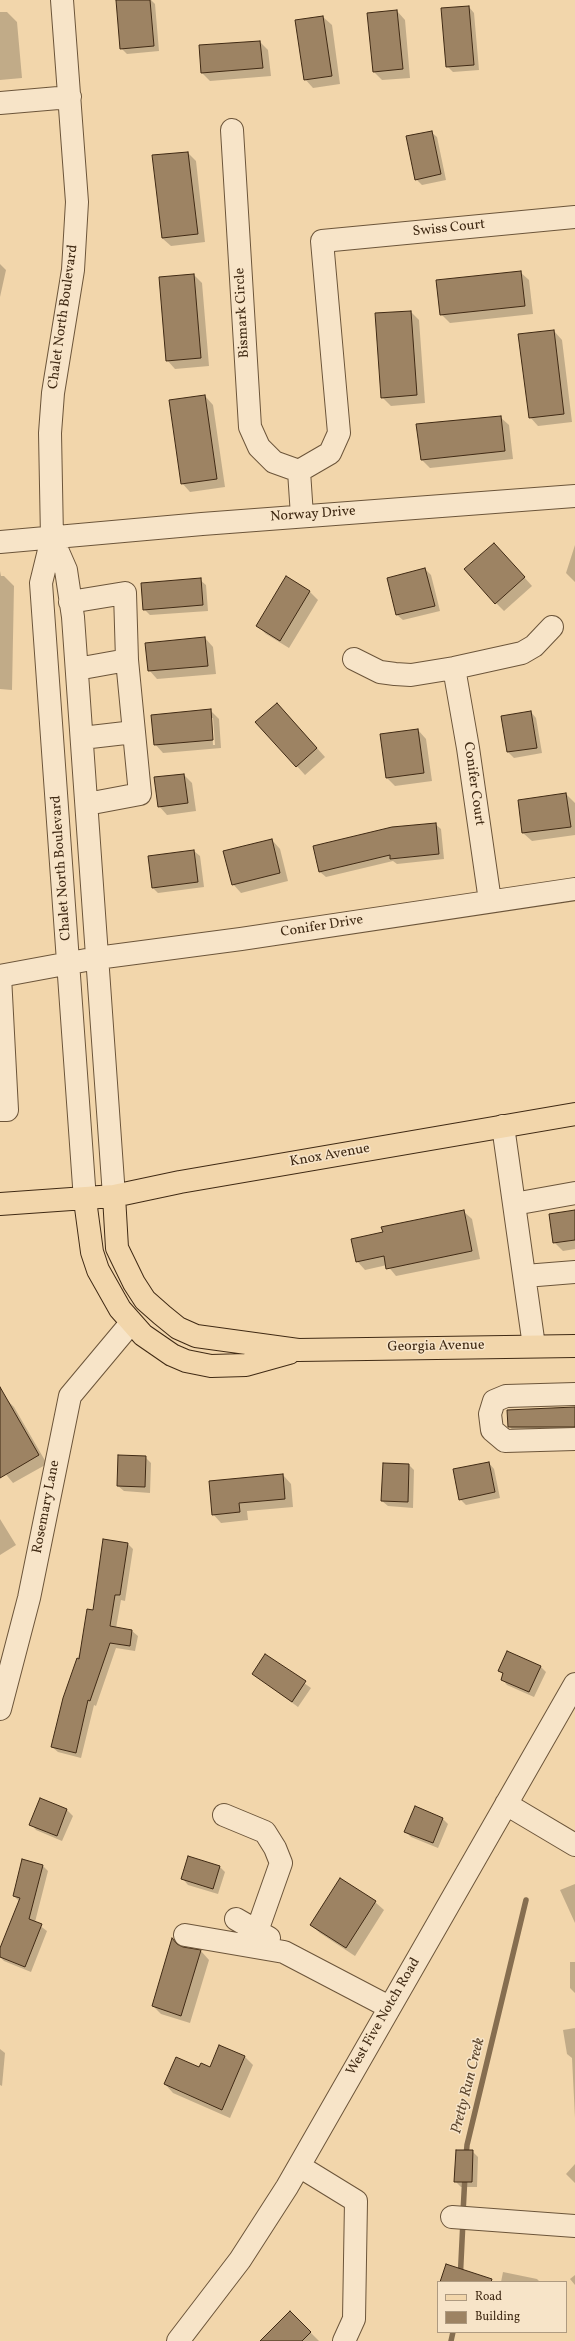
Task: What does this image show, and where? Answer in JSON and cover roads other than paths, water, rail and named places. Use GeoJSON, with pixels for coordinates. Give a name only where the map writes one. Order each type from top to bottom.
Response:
{"type":"FeatureCollection","features":[{"type":"Feature","properties":{"kind":"main road","name":"Knox Avenue"},"geometry":{"type":"LineString","coordinates":[[0,1204],[86,1200],[114,1196],[180,1182],[575,1114]]}},
{"type":"Feature","properties":{"kind":"main road","name":"Georgia Avenue"},"geometry":{"type":"LineString","coordinates":[[114,1196],[117,1248],[123,1264],[145,1300],[178,1328],[196,1336],[298,1350],[575,1346]]}},
{"type":"Feature","properties":{"kind":"main road","name":"Georgia Avenue"},"geometry":{"type":"LineString","coordinates":[[86,1200],[92,1252],[98,1270],[120,1310],[131,1323],[172,1355],[186,1361],[211,1366],[246,1365],[298,1350]]}},
{"type":"Feature","properties":{"kind":"street","name":"Chalet North Boulevard"},"geometry":{"type":"LineString","coordinates":[[62,0],[77,202],[73,270],[58,353],[53,393],[50,441],[52,538],[41,583],[86,1200]]}},
{"type":"Feature","properties":{"kind":"street"},"geometry":{"type":"LineString","coordinates":[[0,103],[70,97]]}},
{"type":"Feature","properties":{"kind":"street","name":"Bismark Circle"},"geometry":{"type":"LineString","coordinates":[[232,130],[250,427],[259,447],[274,462],[299,471]]}},
{"type":"Feature","properties":{"kind":"street","name":"Swiss Court"},"geometry":{"type":"LineString","coordinates":[[299,471],[330,453],[339,433],[322,241],[575,217]]}},
{"type":"Feature","properties":{"kind":"street"},"geometry":{"type":"LineString","coordinates":[[299,471],[302,516]]}},
{"type":"Feature","properties":{"kind":"street","name":"Norway Drive"},"geometry":{"type":"LineString","coordinates":[[0,542],[135,529],[575,496]]}},
{"type":"Feature","properties":{"kind":"street","name":"Chalet North Boulevard"},"geometry":{"type":"LineString","coordinates":[[52,538],[66,570],[77,669],[114,1196]]}},
{"type":"Feature","properties":{"kind":"street"},"geometry":{"type":"LineString","coordinates":[[70,602],[125,593],[127,660],[140,794],[87,804]]}},
{"type":"Feature","properties":{"kind":"street"},"geometry":{"type":"LineString","coordinates":[[354,659],[380,672],[411,675],[454,668],[522,653],[534,646],[552,627]]}},
{"type":"Feature","properties":{"kind":"street"},"geometry":{"type":"LineString","coordinates":[[77,669],[127,660]]}},
{"type":"Feature","properties":{"kind":"street","name":"Conifer Court"},"geometry":{"type":"LineString","coordinates":[[454,668],[468,748],[490,901]]}},
{"type":"Feature","properties":{"kind":"street"},"geometry":{"type":"LineString","coordinates":[[82,738],[134,732]]}},
{"type":"Feature","properties":{"kind":"street","name":"Conifer Drive"},"geometry":{"type":"LineString","coordinates":[[0,1110],[7,1110],[0,976],[97,958],[241,939],[575,889]]}},
{"type":"Feature","properties":{"kind":"street"},"geometry":{"type":"LineString","coordinates":[[503,1126],[534,1346]]}},
{"type":"Feature","properties":{"kind":"street"},"geometry":{"type":"LineString","coordinates":[[514,1204],[575,1194]]}},
{"type":"Feature","properties":{"kind":"street"},"geometry":{"type":"LineString","coordinates":[[525,1276],[575,1272]]}},
{"type":"Feature","properties":{"kind":"street","name":"Rosemary Lane"},"geometry":{"type":"LineString","coordinates":[[0,1709],[29,1598],[70,1396],[131,1323]]}},
{"type":"Feature","properties":{"kind":"street"},"geometry":{"type":"LineString","coordinates":[[575,1394],[506,1396],[494,1401],[490,1414],[492,1430],[505,1441],[575,1439]]}},
{"type":"Feature","properties":{"kind":"street","name":"West Five Notch Road"},"geometry":{"type":"LineString","coordinates":[[178,2341],[240,2260],[299,2166],[575,1684]]}},
{"type":"Feature","properties":{"kind":"street"},"geometry":{"type":"LineString","coordinates":[[506,1804],[575,1845]]}},
{"type":"Feature","properties":{"kind":"street"},"geometry":{"type":"LineString","coordinates":[[224,1815],[264,1832],[275,1848],[280,1863],[257,1931]]}},
{"type":"Feature","properties":{"kind":"street"},"geometry":{"type":"LineString","coordinates":[[236,1920],[274,1940],[284,1952]]}},
{"type":"Feature","properties":{"kind":"street"},"geometry":{"type":"LineString","coordinates":[[185,1935],[284,1952],[389,2008]]}},
{"type":"Feature","properties":{"kind":"street"},"geometry":{"type":"LineString","coordinates":[[299,2166],[356,2201],[354,2319],[344,2341]]}},
{"type":"Feature","properties":{"kind":"street"},"geometry":{"type":"LineString","coordinates":[[452,2217],[575,2226]]}},
{"type":"Feature","properties":{"kind":"waterway","name":"Pretty Run Creek"},"geometry":{"type":"LineString","coordinates":[[466,2157],[467,2145],[526,1900]]}},
{"type":"Feature","properties":{"kind":"waterway","name":"Pretty Run Creek"},"geometry":{"type":"LineString","coordinates":[[463,2213],[465,2175]]}},
{"type":"Feature","properties":{"kind":"waterway","name":"Pretty Run Creek"},"geometry":{"type":"LineString","coordinates":[[460,2281],[463,2221]]}},
{"type":"Feature","properties":{"kind":"waterway","name":"Pretty Run Creek"},"geometry":{"type":"LineString","coordinates":[[451,2341],[453,2333]]}}]}
